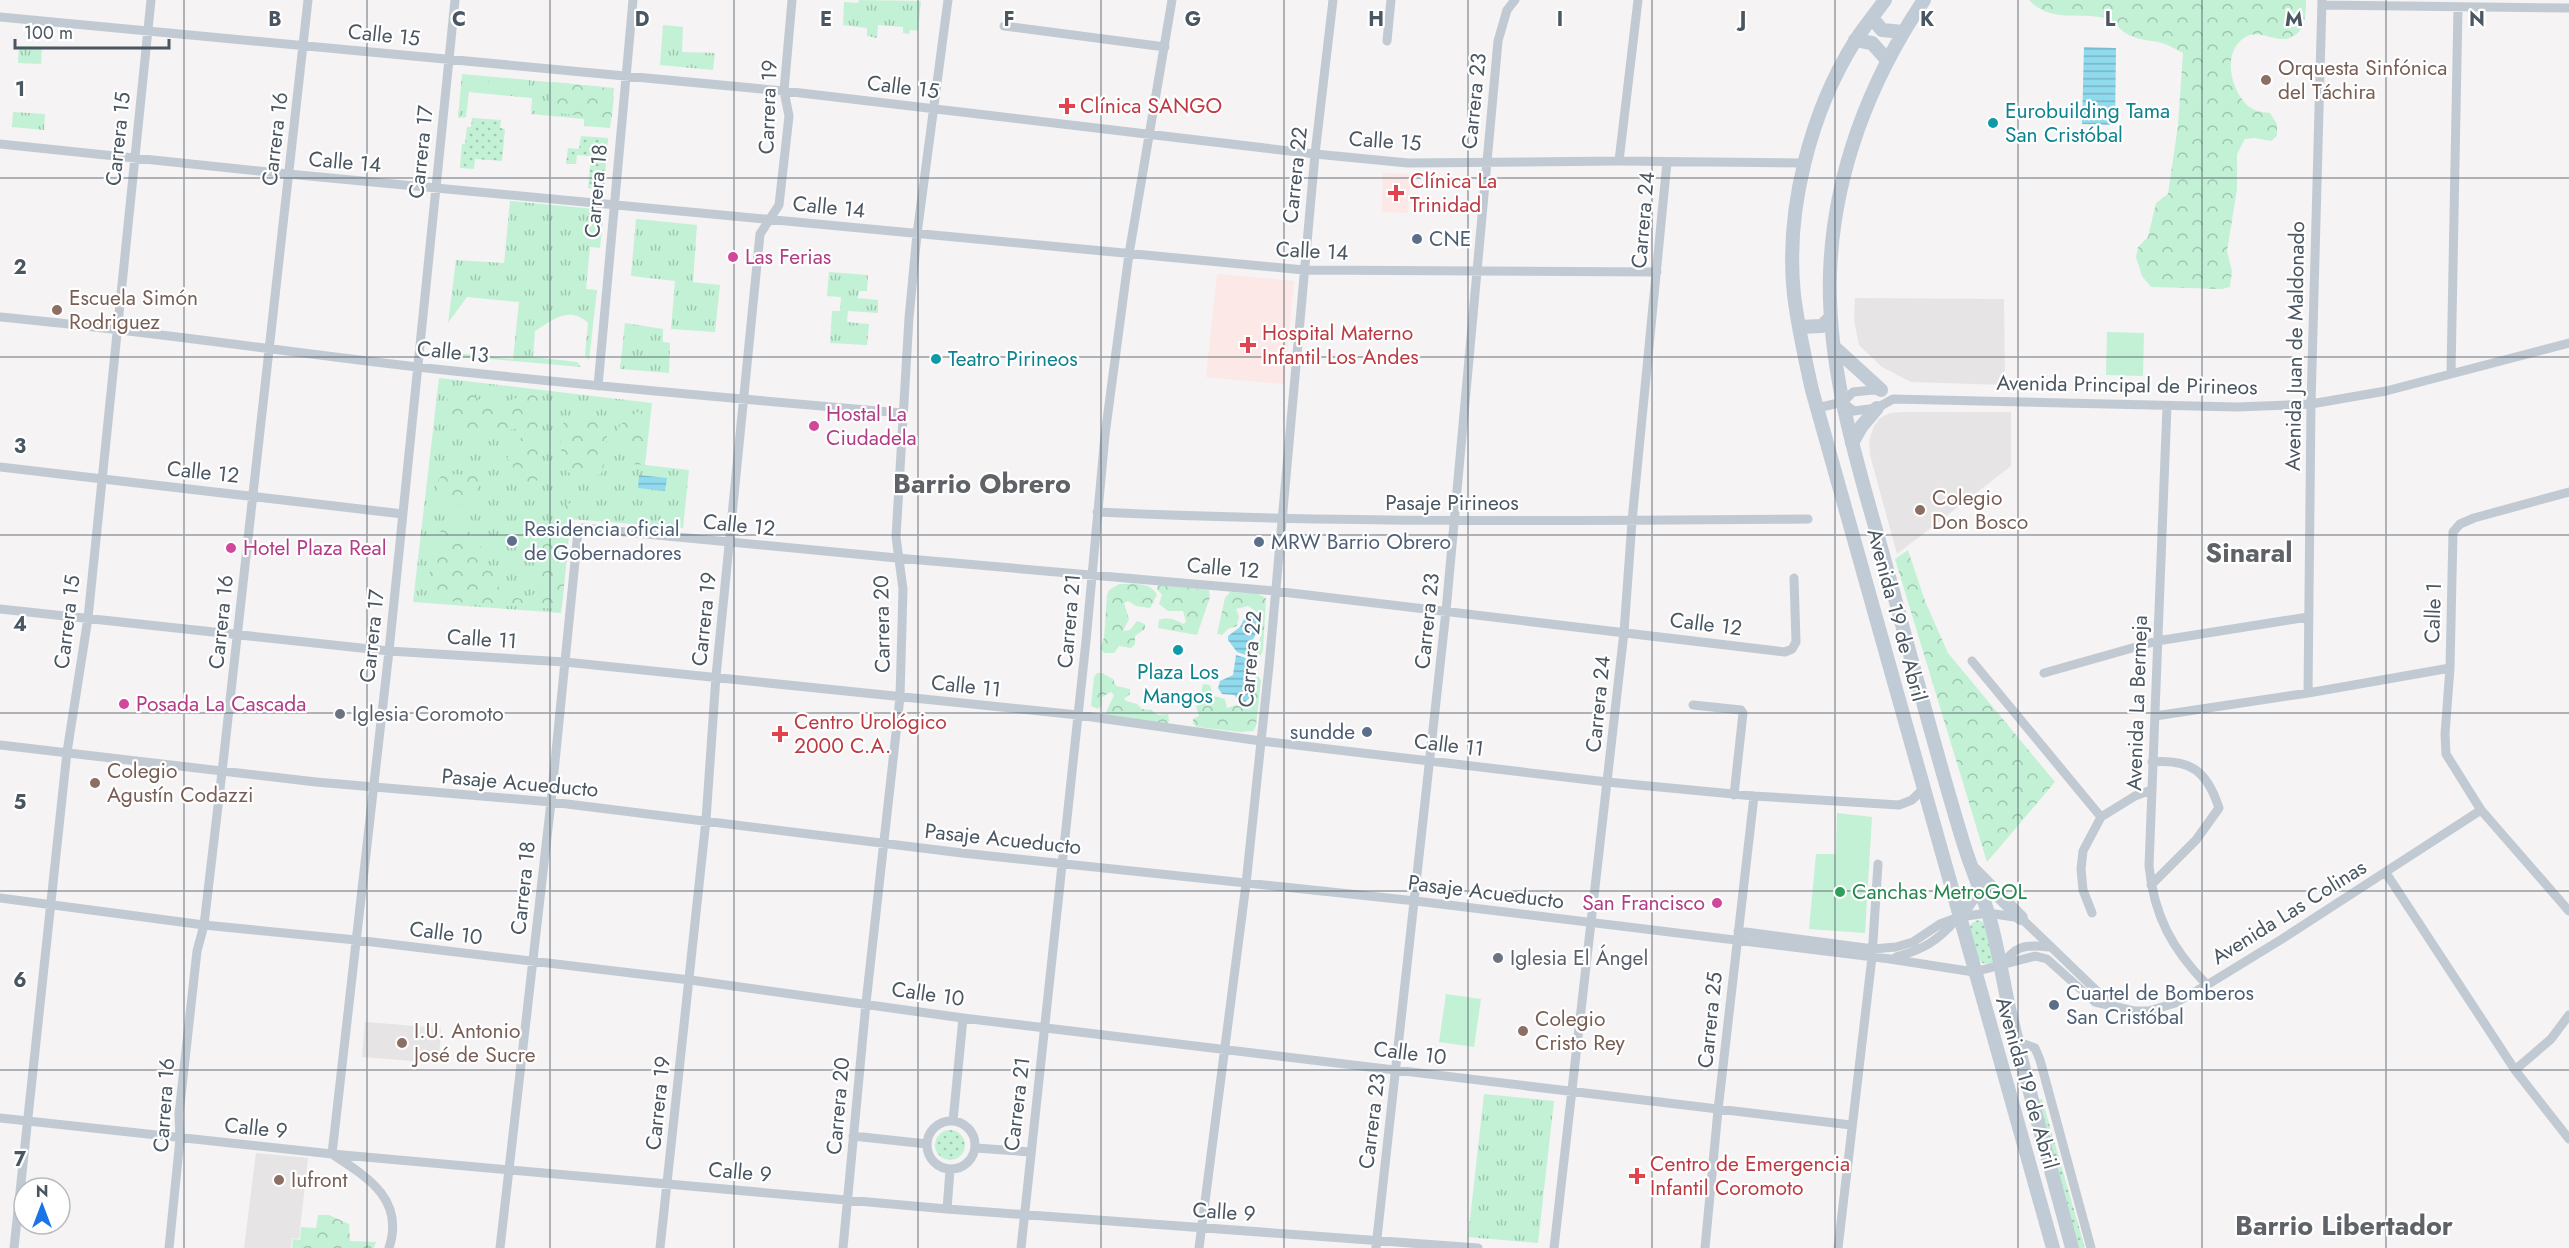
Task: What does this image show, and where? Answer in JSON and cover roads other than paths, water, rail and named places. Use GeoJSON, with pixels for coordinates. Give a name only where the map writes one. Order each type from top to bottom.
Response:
{"type":"FeatureCollection","features":[{"type":"Feature","properties":{"kind":"main road","name":"Avenida 19 de Abril"},"geometry":{"type":"LineString","coordinates":[[1885,0],[1855,40],[1817,120],[1804,163],[1794,245],[1794,293],[1798,327],[1817,408],[2053,1248]]}},
{"type":"Feature","properties":{"kind":"main road","name":"Avenida 19 de Abril"},"geometry":{"type":"LineString","coordinates":[[1924,0],[1903,32],[1855,133],[1841,185],[1830,273],[1834,348],[1852,443],[1947,789],[1988,913],[2016,1041],[2072,1248]]}},
{"type":"Feature","properties":{"kind":"main road"},"geometry":{"type":"LineString","coordinates":[[1872,18],[1882,30],[1903,32]]}},
{"type":"Feature","properties":{"kind":"main road"},"geometry":{"type":"LineString","coordinates":[[1855,40],[1872,42],[1888,61]]}},
{"type":"Feature","properties":{"kind":"main road"},"geometry":{"type":"LineString","coordinates":[[1798,327],[1822,326],[1831,316]]}},
{"type":"Feature","properties":{"kind":"main road"},"geometry":{"type":"LineString","coordinates":[[1834,348],[1881,390]]}},
{"type":"Feature","properties":{"kind":"main road"},"geometry":{"type":"LineString","coordinates":[[1852,443],[1861,427],[1877,408]]}},
{"type":"Feature","properties":{"kind":"main road"},"geometry":{"type":"LineString","coordinates":[[1972,868],[2021,918]]}},
{"type":"Feature","properties":{"kind":"main road"},"geometry":{"type":"LineString","coordinates":[[1959,917],[1979,888]]}},
{"type":"Feature","properties":{"kind":"street","name":"Carrera 15"},"geometry":{"type":"LineString","coordinates":[[14,1248],[67,752],[88,618],[151,0]]}},
{"type":"Feature","properties":{"kind":"street","name":"Carrera 16"},"geometry":{"type":"LineString","coordinates":[[169,1248],[180,1138],[179,1114],[194,975],[204,925],[222,772],[308,0]]}},
{"type":"Feature","properties":{"kind":"street","name":"Carrera 17"},"geometry":{"type":"LineString","coordinates":[[332,1154],[389,651],[455,0]]}},
{"type":"Feature","properties":{"kind":"street","name":"Carrera 18"},"geometry":{"type":"LineString","coordinates":[[598,386],[633,0]]}},
{"type":"Feature","properties":{"kind":"street","name":"Carrera 19"},"geometry":{"type":"LineString","coordinates":[[660,1248],[706,820],[716,676],[760,234],[779,205],[789,116],[784,91],[792,0]]}},
{"type":"Feature","properties":{"kind":"street","name":"Carrera 20"},"geometry":{"type":"LineString","coordinates":[[843,1248],[866,1003],[900,697],[903,589],[897,558],[896,537],[902,413],[917,234],[948,0]]}},
{"type":"Feature","properties":{"kind":"street","name":"Carrera 21"},"geometry":{"type":"LineString","coordinates":[[1021,1248],[1078,715],[1096,512],[1129,254],[1151,135],[1172,0]]}},
{"type":"Feature","properties":{"kind":"street","name":"Carrera 22"},"geometry":{"type":"LineString","coordinates":[[1199,1248],[1246,884],[1315,154],[1333,0]]}},
{"type":"Feature","properties":{"kind":"street"},"geometry":{"type":"LineString","coordinates":[[1387,42],[1391,0]]}},
{"type":"Feature","properties":{"kind":"street","name":"Carrera 23"},"geometry":{"type":"LineString","coordinates":[[1376,1245],[1431,761],[1500,33],[1507,10],[1515,0]]}},
{"type":"Feature","properties":{"kind":"street"},"geometry":{"type":"LineString","coordinates":[[1619,161],[1638,0]]}},
{"type":"Feature","properties":{"kind":"street"},"geometry":{"type":"LineString","coordinates":[[2322,2],[2569,8]]}},
{"type":"Feature","properties":{"kind":"street","name":"Avenida Juan de Maldonado"},"geometry":{"type":"LineString","coordinates":[[2308,693],[2311,404],[2322,2]]}},
{"type":"Feature","properties":{"kind":"street"},"geometry":{"type":"LineString","coordinates":[[2451,373],[2458,7]]}},
{"type":"Feature","properties":{"kind":"street","name":"Calle 15"},"geometry":{"type":"LineString","coordinates":[[0,17],[784,91],[1408,163],[1619,161],[1804,163]]}},
{"type":"Feature","properties":{"kind":"street"},"geometry":{"type":"LineString","coordinates":[[1004,26],[1165,47]]}},
{"type":"Feature","properties":{"kind":"street","name":"Calle 14"},"geometry":{"type":"LineString","coordinates":[[0,144],[288,174],[1304,270],[1657,272]]}},
{"type":"Feature","properties":{"kind":"street","name":"Carrera 24"},"geometry":{"type":"LineString","coordinates":[[1554,1248],[1624,632],[1632,520],[1667,162]]}},
{"type":"Feature","properties":{"kind":"street","name":"Calle 13"},"geometry":{"type":"LineString","coordinates":[[0,317],[118,328],[269,350],[418,367],[598,386],[902,413]]}},
{"type":"Feature","properties":{"kind":"street","name":"Avenida Principal de Pirineos"},"geometry":{"type":"LineString","coordinates":[[1893,399],[2237,407],[2311,404],[2386,391],[2569,343]]}},
{"type":"Feature","properties":{"kind":"street"},"geometry":{"type":"LineString","coordinates":[[1817,408],[1843,402],[1853,393],[1881,390],[1893,399],[1877,408],[1854,411],[1843,402]]}},
{"type":"Feature","properties":{"kind":"street","name":"Avenida La Bermeja"},"geometry":{"type":"LineString","coordinates":[[2167,406],[2149,866],[2151,885],[2160,919],[2177,949],[2207,985]]}},
{"type":"Feature","properties":{"kind":"street","name":"Calle 12"},"geometry":{"type":"LineString","coordinates":[[0,467],[403,514]]}},
{"type":"Feature","properties":{"kind":"street","name":"Calle 1"},"geometry":{"type":"LineString","coordinates":[[2569,492],[2474,518],[2460,524],[2453,532],[2450,668],[2445,734],[2446,754],[2481,810],[2569,911]]}},
{"type":"Feature","properties":{"kind":"street","name":"Pasaje Pirineos"},"geometry":{"type":"LineString","coordinates":[[1096,512],[1280,520],[1808,519]]}},
{"type":"Feature","properties":{"kind":"street","name":"Calle 12"},"geometry":{"type":"LineString","coordinates":[[578,531],[583,528],[596,528],[730,543],[1274,591],[1785,652],[1792,649],[1796,642],[1794,579]]}},
{"type":"Feature","properties":{"kind":"street","name":"Carrera 18"},"geometry":{"type":"LineString","coordinates":[[500,1248],[551,802],[578,531]]}},
{"type":"Feature","properties":{"kind":"street","name":"Calle 11"},"geometry":{"type":"LineString","coordinates":[[0,609],[389,651],[565,662],[716,676],[1078,715],[1261,741],[1734,795],[1899,805],[1912,800],[1923,789]]}},
{"type":"Feature","properties":{"kind":"street"},"geometry":{"type":"LineString","coordinates":[[2044,673],[2157,641],[2308,617]]}},
{"type":"Feature","properties":{"kind":"street"},"geometry":{"type":"LineString","coordinates":[[1972,661],[2101,817]]}},
{"type":"Feature","properties":{"kind":"street"},"geometry":{"type":"LineString","coordinates":[[2155,716],[2308,693],[2450,668]]}},
{"type":"Feature","properties":{"kind":"street"},"geometry":{"type":"LineString","coordinates":[[1693,705],[1741,710],[1743,713],[1734,795]]}},
{"type":"Feature","properties":{"kind":"street","name":"Pasaje Acueducto"},"geometry":{"type":"LineString","coordinates":[[0,745],[373,788],[551,802],[885,843],[1416,901],[1591,923],[1738,936],[1873,953],[1890,959],[1974,972],[2001,966]]}},
{"type":"Feature","properties":{"kind":"street"},"geometry":{"type":"LineString","coordinates":[[2151,885],[2196,840],[2219,808],[2204,778],[2188,763],[2172,760],[2152,762]]}},
{"type":"Feature","properties":{"kind":"street"},"geometry":{"type":"LineString","coordinates":[[2092,913],[2083,890],[2081,869],[2083,851],[2101,817],[2135,796],[2151,790]]}},
{"type":"Feature","properties":{"kind":"street","name":"Carrera 25"},"geometry":{"type":"LineString","coordinates":[[1705,1248],[1718,1110],[1754,796]]}},
{"type":"Feature","properties":{"kind":"street","name":"Avenida Las Colinas"},"geometry":{"type":"LineString","coordinates":[[2001,966],[2035,956],[2047,959],[2095,1002],[2122,1009],[2149,1011],[2175,1003],[2386,873],[2481,810]]}},
{"type":"Feature","properties":{"kind":"street"},"geometry":{"type":"LineString","coordinates":[[1838,1248],[1873,953],[1878,864]]}},
{"type":"Feature","properties":{"kind":"street"},"geometry":{"type":"LineString","coordinates":[[2386,873],[2515,1070],[2569,1138]]}},
{"type":"Feature","properties":{"kind":"street","name":"Calle 10"},"geometry":{"type":"LineString","coordinates":[[0,898],[204,925],[356,940],[690,980],[963,1018],[1045,1026],[1851,1125]]}},
{"type":"Feature","properties":{"kind":"street"},"geometry":{"type":"LineString","coordinates":[[1873,953],[1913,942],[1940,924],[1959,917],[1988,913],[2021,918],[2102,996],[2106,1003]]}},
{"type":"Feature","properties":{"kind":"street"},"geometry":{"type":"LineString","coordinates":[[1890,959],[1923,949],[1943,934],[1959,917]]}},
{"type":"Feature","properties":{"kind":"street"},"geometry":{"type":"LineString","coordinates":[[2001,966],[2012,951],[2032,945],[2049,946]]}},
{"type":"Feature","properties":{"kind":"street"},"geometry":{"type":"LineString","coordinates":[[2515,1070],[2551,1039],[2569,1015]]}},
{"type":"Feature","properties":{"kind":"street"},"geometry":{"type":"LineString","coordinates":[[953,1121],[963,1018]]}},
{"type":"Feature","properties":{"kind":"street"},"geometry":{"type":"LineString","coordinates":[[2016,1041],[2035,1048],[2040,1060],[2091,1248]]}},
{"type":"Feature","properties":{"kind":"street","name":"Calle 9"},"geometry":{"type":"LineString","coordinates":[[0,1118],[332,1154],[947,1209],[1376,1245],[1478,1248]]}},
{"type":"Feature","properties":{"kind":"street"},"geometry":{"type":"LineString","coordinates":[[953,1121],[960,1123],[973,1133],[976,1149],[974,1155],[964,1166],[950,1170],[933,1161],[927,1144],[935,1127],[953,1121]]}},
{"type":"Feature","properties":{"kind":"street"},"geometry":{"type":"LineString","coordinates":[[853,1136],[927,1144]]}},
{"type":"Feature","properties":{"kind":"street"},"geometry":{"type":"LineString","coordinates":[[976,1149],[1030,1152]]}},
{"type":"Feature","properties":{"kind":"street"},"geometry":{"type":"LineString","coordinates":[[332,1154],[369,1179],[387,1202],[393,1228],[389,1248]]}},
{"type":"Feature","properties":{"kind":"street"},"geometry":{"type":"LineString","coordinates":[[947,1209],[950,1170]]}},
{"type":"Feature","properties":{"kind":"water"},"geometry":{"type":"Polygon","coordinates":[[[2084,47],[2116,48],[2115,125],[2082,124],[2084,47]]]}},
{"type":"Feature","properties":{"kind":"water"},"geometry":{"type":"Polygon","coordinates":[[[639,475],[667,478],[665,491],[638,488],[639,475]]]}},
{"type":"Feature","properties":{"kind":"water"},"geometry":{"type":"Polygon","coordinates":[[[1247,613],[1255,614],[1258,624],[1246,655],[1237,652],[1228,640],[1228,636],[1240,627],[1247,613]]]}},
{"type":"Feature","properties":{"kind":"water"},"geometry":{"type":"Polygon","coordinates":[[[1236,655],[1246,658],[1251,697],[1245,702],[1240,701],[1234,695],[1222,694],[1218,688],[1220,681],[1233,675],[1236,655]]]}},
{"type":"Feature","properties":{"kind":"place","name":"Orquesta Sinfónica del Táchira"},"geometry":{"type":"Point","coordinates":[2266,80]}},
{"type":"Feature","properties":{"kind":"place","name":"Clínica SANGO"},"geometry":{"type":"Point","coordinates":[1067,106]}},
{"type":"Feature","properties":{"kind":"place","name":"Eurobuilding Tama San Cristóbal"},"geometry":{"type":"Point","coordinates":[1993,123]}},
{"type":"Feature","properties":{"kind":"place","name":"Clínica La Trinidad"},"geometry":{"type":"Point","coordinates":[1396,193]}},
{"type":"Feature","properties":{"kind":"place","name":"CNE"},"geometry":{"type":"Point","coordinates":[1417,239]}},
{"type":"Feature","properties":{"kind":"place","name":"Las Ferias"},"geometry":{"type":"Point","coordinates":[733,257]}},
{"type":"Feature","properties":{"kind":"place","name":"Escuela Simón Rodriguez"},"geometry":{"type":"Point","coordinates":[57,310]}},
{"type":"Feature","properties":{"kind":"place","name":"Hospital Materno Infantil Los Andes"},"geometry":{"type":"Point","coordinates":[1248,345]}},
{"type":"Feature","properties":{"kind":"place","name":"Teatro Pirineos"},"geometry":{"type":"Point","coordinates":[936,359]}},
{"type":"Feature","properties":{"kind":"place","name":"Hostal La Ciudadela"},"geometry":{"type":"Point","coordinates":[814,426]}},
{"type":"Feature","properties":{"kind":"place","name":"Colegio Don Bosco"},"geometry":{"type":"Point","coordinates":[1920,510]}},
{"type":"Feature","properties":{"kind":"place","name":"Residencia oficial de Gobernadores"},"geometry":{"type":"Point","coordinates":[512,541]}},
{"type":"Feature","properties":{"kind":"place","name":"MRW Barrio Obrero"},"geometry":{"type":"Point","coordinates":[1259,542]}},
{"type":"Feature","properties":{"kind":"place","name":"Hotel Plaza Real"},"geometry":{"type":"Point","coordinates":[231,548]}},
{"type":"Feature","properties":{"kind":"place","name":"Plaza Los Mangos"},"geometry":{"type":"Point","coordinates":[1178,650]}},
{"type":"Feature","properties":{"kind":"place","name":"Posada La Cascada"},"geometry":{"type":"Point","coordinates":[124,704]}},
{"type":"Feature","properties":{"kind":"place","name":"Iglesia Coromoto"},"geometry":{"type":"Point","coordinates":[340,714]}},
{"type":"Feature","properties":{"kind":"place","name":"sundde"},"geometry":{"type":"Point","coordinates":[1367,732]}},
{"type":"Feature","properties":{"kind":"place","name":"Centro Urológico 2000 C.A."},"geometry":{"type":"Point","coordinates":[780,734]}},
{"type":"Feature","properties":{"kind":"place","name":"Colegio Agustín Codazzi"},"geometry":{"type":"Point","coordinates":[95,783]}},
{"type":"Feature","properties":{"kind":"place","name":"Canchas MetroGOL"},"geometry":{"type":"Point","coordinates":[1840,892]}},
{"type":"Feature","properties":{"kind":"place","name":"San Francisco"},"geometry":{"type":"Point","coordinates":[1717,903]}},
{"type":"Feature","properties":{"kind":"place","name":"Iglesia El Ángel"},"geometry":{"type":"Point","coordinates":[1498,958]}},
{"type":"Feature","properties":{"kind":"place","name":"Cuartel de Bomberos San Cristóbal"},"geometry":{"type":"Point","coordinates":[2054,1005]}},
{"type":"Feature","properties":{"kind":"place","name":"Colegio Cristo Rey"},"geometry":{"type":"Point","coordinates":[1523,1031]}},
{"type":"Feature","properties":{"kind":"place","name":"I.U. Antonio José de Sucre"},"geometry":{"type":"Point","coordinates":[402,1043]}},
{"type":"Feature","properties":{"kind":"place","name":"Centro de Emergencia Infantil Coromoto"},"geometry":{"type":"Point","coordinates":[1637,1176]}},
{"type":"Feature","properties":{"kind":"place","name":"Iufront"},"geometry":{"type":"Point","coordinates":[279,1180]}},
{"type":"Feature","properties":{"kind":"district","name":"Barrio Obrero"},"geometry":{"type":"Point","coordinates":[982,484]}},
{"type":"Feature","properties":{"kind":"district","name":"Sinaral"},"geometry":{"type":"Point","coordinates":[2249,553]}},
{"type":"Feature","properties":{"kind":"district","name":"Barrio Libertador"},"geometry":{"type":"Point","coordinates":[2344,1226]}}]}
